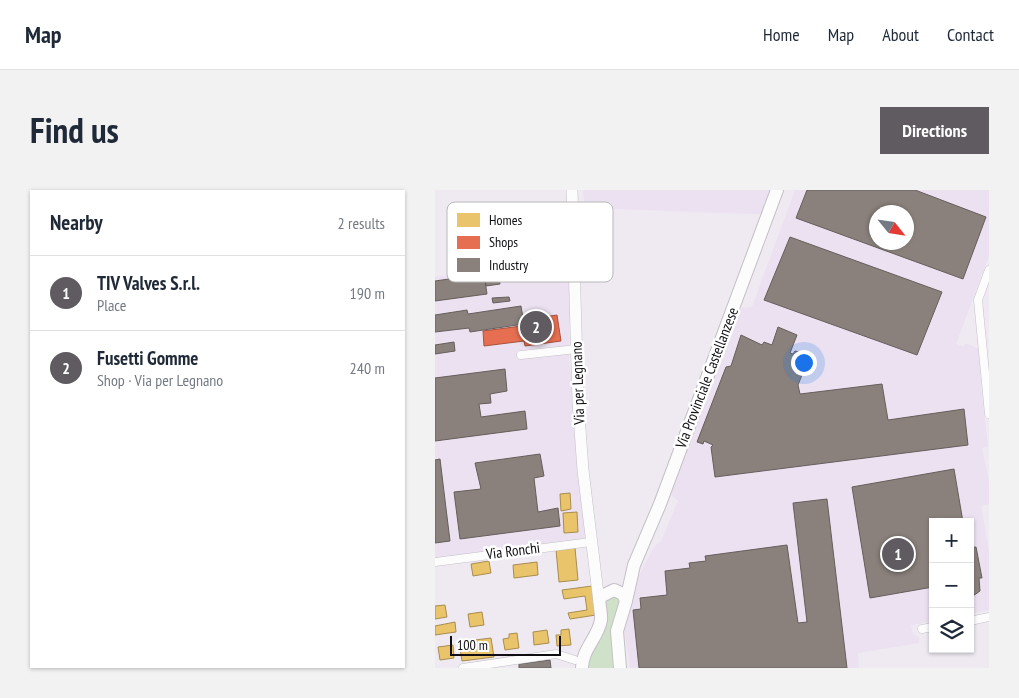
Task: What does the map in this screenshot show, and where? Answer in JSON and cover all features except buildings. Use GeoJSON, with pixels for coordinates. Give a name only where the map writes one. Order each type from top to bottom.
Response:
{"type":"FeatureCollection","features":[{"type":"Feature","properties":{"kind":"main road","name":"Via Provinciale Castellanzese"},"geometry":{"type":"LineString","coordinates":[[620,668],[617,631],[634,565],[660,504],[777,190]]}},
{"type":"Feature","properties":{"kind":"main road","name":"Via Provinciale Castellanzese"},"geometry":{"type":"LineString","coordinates":[[599,602],[600,597],[611,590],[634,565]]}},
{"type":"Feature","properties":{"kind":"main road"},"geometry":{"type":"LineString","coordinates":[[611,590],[623,594],[626,601]]}},
{"type":"Feature","properties":{"kind":"main road"},"geometry":{"type":"LineString","coordinates":[[579,664],[601,621],[599,602]]}},
{"type":"Feature","properties":{"kind":"street"},"geometry":{"type":"LineString","coordinates":[[989,270],[978,300],[989,414]]}},
{"type":"Feature","properties":{"kind":"street","name":"Via per Legnano"},"geometry":{"type":"LineString","coordinates":[[575,282],[582,460],[599,602]]}},
{"type":"Feature","properties":{"kind":"street"},"geometry":{"type":"LineString","coordinates":[[521,355],[577,349]]}},
{"type":"Feature","properties":{"kind":"street","name":"Via Ronchi"},"geometry":{"type":"LineString","coordinates":[[435,562],[591,542]]}},
{"type":"Feature","properties":{"kind":"street","name":"Via per Legnano"},"geometry":{"type":"LineString","coordinates":[[597,575],[601,586],[611,590]]}},
{"type":"Feature","properties":{"kind":"street"},"geometry":{"type":"LineString","coordinates":[[974,620],[989,618]]}},
{"type":"Feature","properties":{"kind":"street"},"geometry":{"type":"LineString","coordinates":[[922,629],[929,628]]}},
{"type":"Feature","properties":{"kind":"street"},"geometry":{"type":"LineString","coordinates":[[463,668],[556,654],[579,664]]}},
{"type":"Feature","properties":{"kind":"shaded area"},"geometry":{"type":"Polygon","coordinates":[[[583,190],[773,190],[764,214],[613,209],[613,202],[584,202],[583,190]]]}},
{"type":"Feature","properties":{"kind":"shaded area"},"geometry":{"type":"Polygon","coordinates":[[[795,190],[989,190],[989,256],[956,344],[964,347],[965,343],[980,349],[981,385],[988,447],[982,448],[989,481],[989,504],[981,506],[989,551],[989,610],[974,613],[974,518],[929,518],[929,622],[911,625],[913,634],[919,638],[919,643],[858,653],[859,668],[630,668],[623,623],[630,592],[654,547],[661,541],[678,501],[671,495],[740,308],[752,307],[795,190]]]}},
{"type":"Feature","properties":{"kind":"shaded area"},"geometry":{"type":"Polygon","coordinates":[[[447,276],[447,282],[570,282],[569,359],[588,542],[435,566],[435,277],[447,276]]]}},
{"type":"Feature","properties":{"kind":"green space"},"geometry":{"type":"Polygon","coordinates":[[[610,596],[621,599],[616,668],[584,668],[604,603],[610,596]]]}},
{"type":"Feature","properties":{"kind":"place","name":"Fusetti Gomme"},"geometry":{"type":"Point","coordinates":[536,327]}},
{"type":"Feature","properties":{"kind":"place","name":"TIV Valves S.r.l."},"geometry":{"type":"Point","coordinates":[898,554]}}]}
